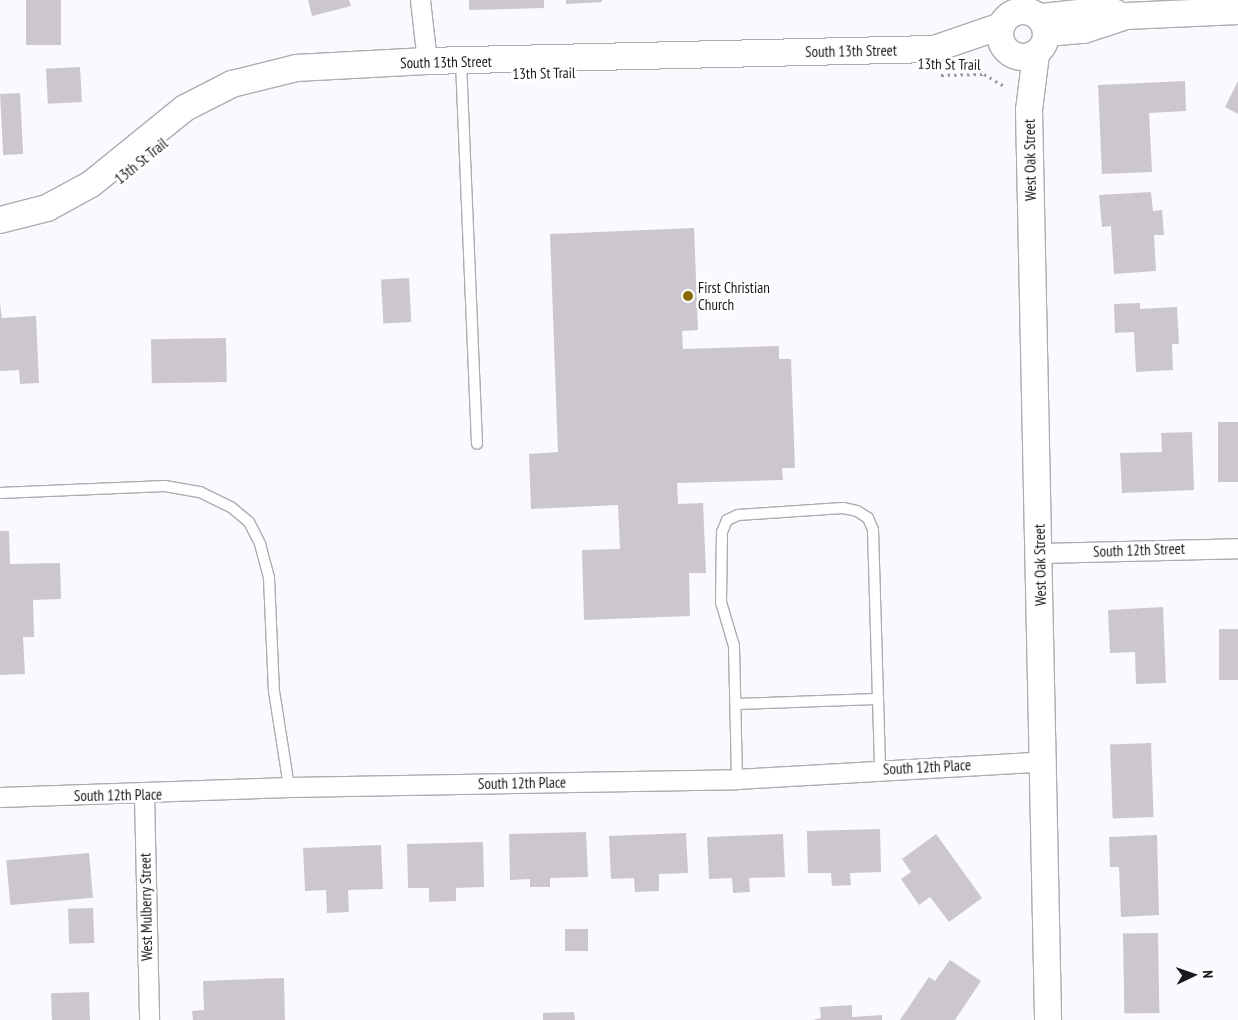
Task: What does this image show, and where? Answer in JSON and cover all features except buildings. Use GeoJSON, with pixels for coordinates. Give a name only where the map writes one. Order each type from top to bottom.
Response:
{"type":"FeatureCollection","features":[{"type":"Feature","properties":{"kind":"street"},"geometry":{"type":"LineString","coordinates":[[420,0],[427,61]]}},
{"type":"Feature","properties":{"kind":"street","name":"South 13th Street"},"geometry":{"type":"LineString","coordinates":[[0,220],[47,208],[91,184],[185,108],[232,84],[296,68],[427,61],[461,62],[934,49],[1023,26],[1084,30],[1126,16],[1238,10]]}},
{"type":"Feature","properties":{"kind":"street","name":"West Oak Street"},"geometry":{"type":"LineString","coordinates":[[1023,26],[1029,110],[1040,553],[1048,1020]]}},
{"type":"Feature","properties":{"kind":"street","name":"South 12th Street"},"geometry":{"type":"LineString","coordinates":[[1040,553],[1238,548]]}},
{"type":"Feature","properties":{"kind":"street","name":"South 12th Place"},"geometry":{"type":"LineString","coordinates":[[0,797],[144,795],[290,787],[737,779],[1044,761]]}},
{"type":"Feature","properties":{"kind":"street","name":"West Mulberry Street"},"geometry":{"type":"LineString","coordinates":[[144,795],[149,1020]]}},
{"type":"Feature","properties":{"kind":"lane"},"geometry":{"type":"LineString","coordinates":[[461,62],[477,444]]}},
{"type":"Feature","properties":{"kind":"lane"},"geometry":{"type":"LineString","coordinates":[[0,492],[165,486],[200,492],[231,507],[249,522],[260,544],[269,578],[274,692],[290,787]]}},
{"type":"Feature","properties":{"kind":"lane"},"geometry":{"type":"LineString","coordinates":[[737,779],[734,646],[721,602],[719,545],[727,520],[738,514],[843,508],[857,510],[868,518],[873,530],[880,770]]}},
{"type":"Feature","properties":{"kind":"lane"},"geometry":{"type":"LineString","coordinates":[[736,704],[878,698]]}},
{"type":"Feature","properties":{"kind":"path","name":"13th St Trail"},"geometry":{"type":"LineString","coordinates":[[934,75],[984,74],[1008,89]]}},
{"type":"Feature","properties":{"kind":"place","name":"First Christian Church"},"geometry":{"type":"Point","coordinates":[688,296]}}]}
